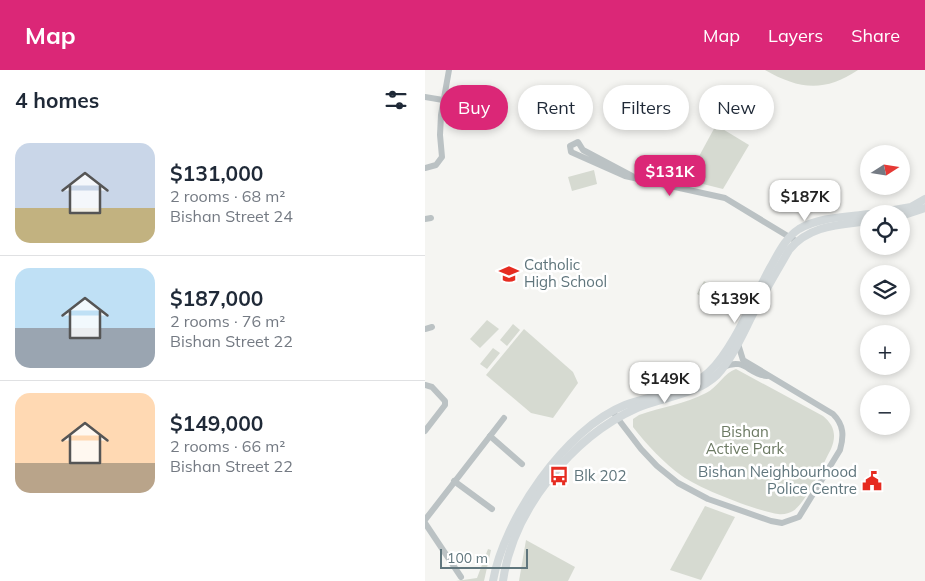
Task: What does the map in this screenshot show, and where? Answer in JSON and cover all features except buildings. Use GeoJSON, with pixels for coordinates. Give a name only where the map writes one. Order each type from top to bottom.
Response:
{"type":"FeatureCollection","features":[{"type":"Feature","properties":{"kind":"main road"},"geometry":{"type":"LineString","coordinates":[[910,207],[925,200]]}},
{"type":"Feature","properties":{"kind":"main road"},"geometry":{"type":"LineString","coordinates":[[910,213],[925,208]]}},
{"type":"Feature","properties":{"kind":"main road"},"geometry":{"type":"LineString","coordinates":[[493,581],[512,523],[539,481],[583,432],[644,398],[680,388],[700,379],[725,352],[781,248],[813,222],[860,215]]}},
{"type":"Feature","properties":{"kind":"main road"},"geometry":{"type":"LineString","coordinates":[[793,238],[816,229],[860,222]]}},
{"type":"Feature","properties":{"kind":"main road"},"geometry":{"type":"LineString","coordinates":[[504,579],[509,553],[528,509],[583,444],[615,415],[703,386],[723,368],[789,250],[793,238]]}},
{"type":"Feature","properties":{"kind":"street"},"geometry":{"type":"LineString","coordinates":[[446,85],[449,70]]}},
{"type":"Feature","properties":{"kind":"street"},"geometry":{"type":"LineString","coordinates":[[425,97],[440,100]]}},
{"type":"Feature","properties":{"kind":"street"},"geometry":{"type":"LineString","coordinates":[[425,168],[436,165],[442,157],[439,135],[440,126]]}},
{"type":"Feature","properties":{"kind":"street"},"geometry":{"type":"LineString","coordinates":[[632,176],[583,150],[578,142],[570,146],[571,152],[625,176],[632,176],[725,198],[793,238]]}},
{"type":"Feature","properties":{"kind":"street"},"geometry":{"type":"LineString","coordinates":[[615,415],[657,466],[691,492],[771,522],[782,523],[793,520],[804,512],[840,450],[843,431],[838,419],[833,414],[743,360],[738,343]]}},
{"type":"Feature","properties":{"kind":"street"},"geometry":{"type":"LineString","coordinates":[[723,368],[731,364],[741,364],[760,375],[767,376]]}},
{"type":"Feature","properties":{"kind":"street"},"geometry":{"type":"LineString","coordinates":[[425,385],[432,387],[445,401],[445,406],[425,431]]}},
{"type":"Feature","properties":{"kind":"street"},"geometry":{"type":"LineString","coordinates":[[461,577],[425,521],[505,418]]}},
{"type":"Feature","properties":{"kind":"street"},"geometry":{"type":"LineString","coordinates":[[490,436],[522,464]]}},
{"type":"Feature","properties":{"kind":"street"},"geometry":{"type":"LineString","coordinates":[[455,481],[492,509]]}},
{"type":"Feature","properties":{"kind":"green space"},"geometry":{"type":"Polygon","coordinates":[[[765,70],[858,70],[834,82],[811,86],[789,81],[765,70]]]}},
{"type":"Feature","properties":{"kind":"green space"},"geometry":{"type":"Polygon","coordinates":[[[713,130],[724,130],[749,145],[723,189],[691,181],[691,171],[713,130]]]}},
{"type":"Feature","properties":{"kind":"green space"},"geometry":{"type":"Polygon","coordinates":[[[594,170],[597,184],[572,191],[568,177],[594,170]]]}},
{"type":"Feature","properties":{"kind":"green space"},"geometry":{"type":"Polygon","coordinates":[[[704,281],[733,298],[736,302],[735,308],[726,310],[697,294],[704,281]]]}},
{"type":"Feature","properties":{"kind":"green space"},"geometry":{"type":"Polygon","coordinates":[[[487,320],[499,329],[480,348],[470,339],[487,320]]]}},
{"type":"Feature","properties":{"kind":"green space"},"geometry":{"type":"Polygon","coordinates":[[[513,324],[520,330],[507,346],[500,340],[513,324]]]}},
{"type":"Feature","properties":{"kind":"green space"},"geometry":{"type":"Polygon","coordinates":[[[524,329],[573,372],[578,383],[553,418],[531,413],[486,375],[524,329]]]}},
{"type":"Feature","properties":{"kind":"green space"},"geometry":{"type":"Polygon","coordinates":[[[493,348],[500,353],[487,369],[480,364],[493,348]]]}},
{"type":"Feature","properties":{"kind":"green space","name":"Bishan Active Park"},"geometry":{"type":"Polygon","coordinates":[[[736,369],[823,416],[832,427],[834,439],[831,449],[804,500],[793,511],[778,514],[757,509],[729,499],[690,481],[662,460],[633,427],[633,419],[639,415],[690,400],[706,393],[714,388],[728,373],[736,369]]]}},
{"type":"Feature","properties":{"kind":"green space"},"geometry":{"type":"Polygon","coordinates":[[[705,506],[735,517],[701,580],[670,570],[705,506]]]}},
{"type":"Feature","properties":{"kind":"green space"},"geometry":{"type":"Polygon","coordinates":[[[526,540],[575,567],[568,581],[519,581],[526,540]]]}},
{"type":"Feature","properties":{"kind":"green space"},"geometry":{"type":"Polygon","coordinates":[[[488,549],[491,550],[484,581],[456,581],[477,578],[488,549]]]}},
{"type":"Feature","properties":{"kind":"place","name":"Catholic High School"},"geometry":{"type":"Point","coordinates":[509,274]}},
{"type":"Feature","properties":{"kind":"place","name":"Blk 202"},"geometry":{"type":"Point","coordinates":[559,476]}},
{"type":"Feature","properties":{"kind":"place","name":"Bishan Neighbourhood Police Centre"},"geometry":{"type":"Point","coordinates":[872,481]}}]}
